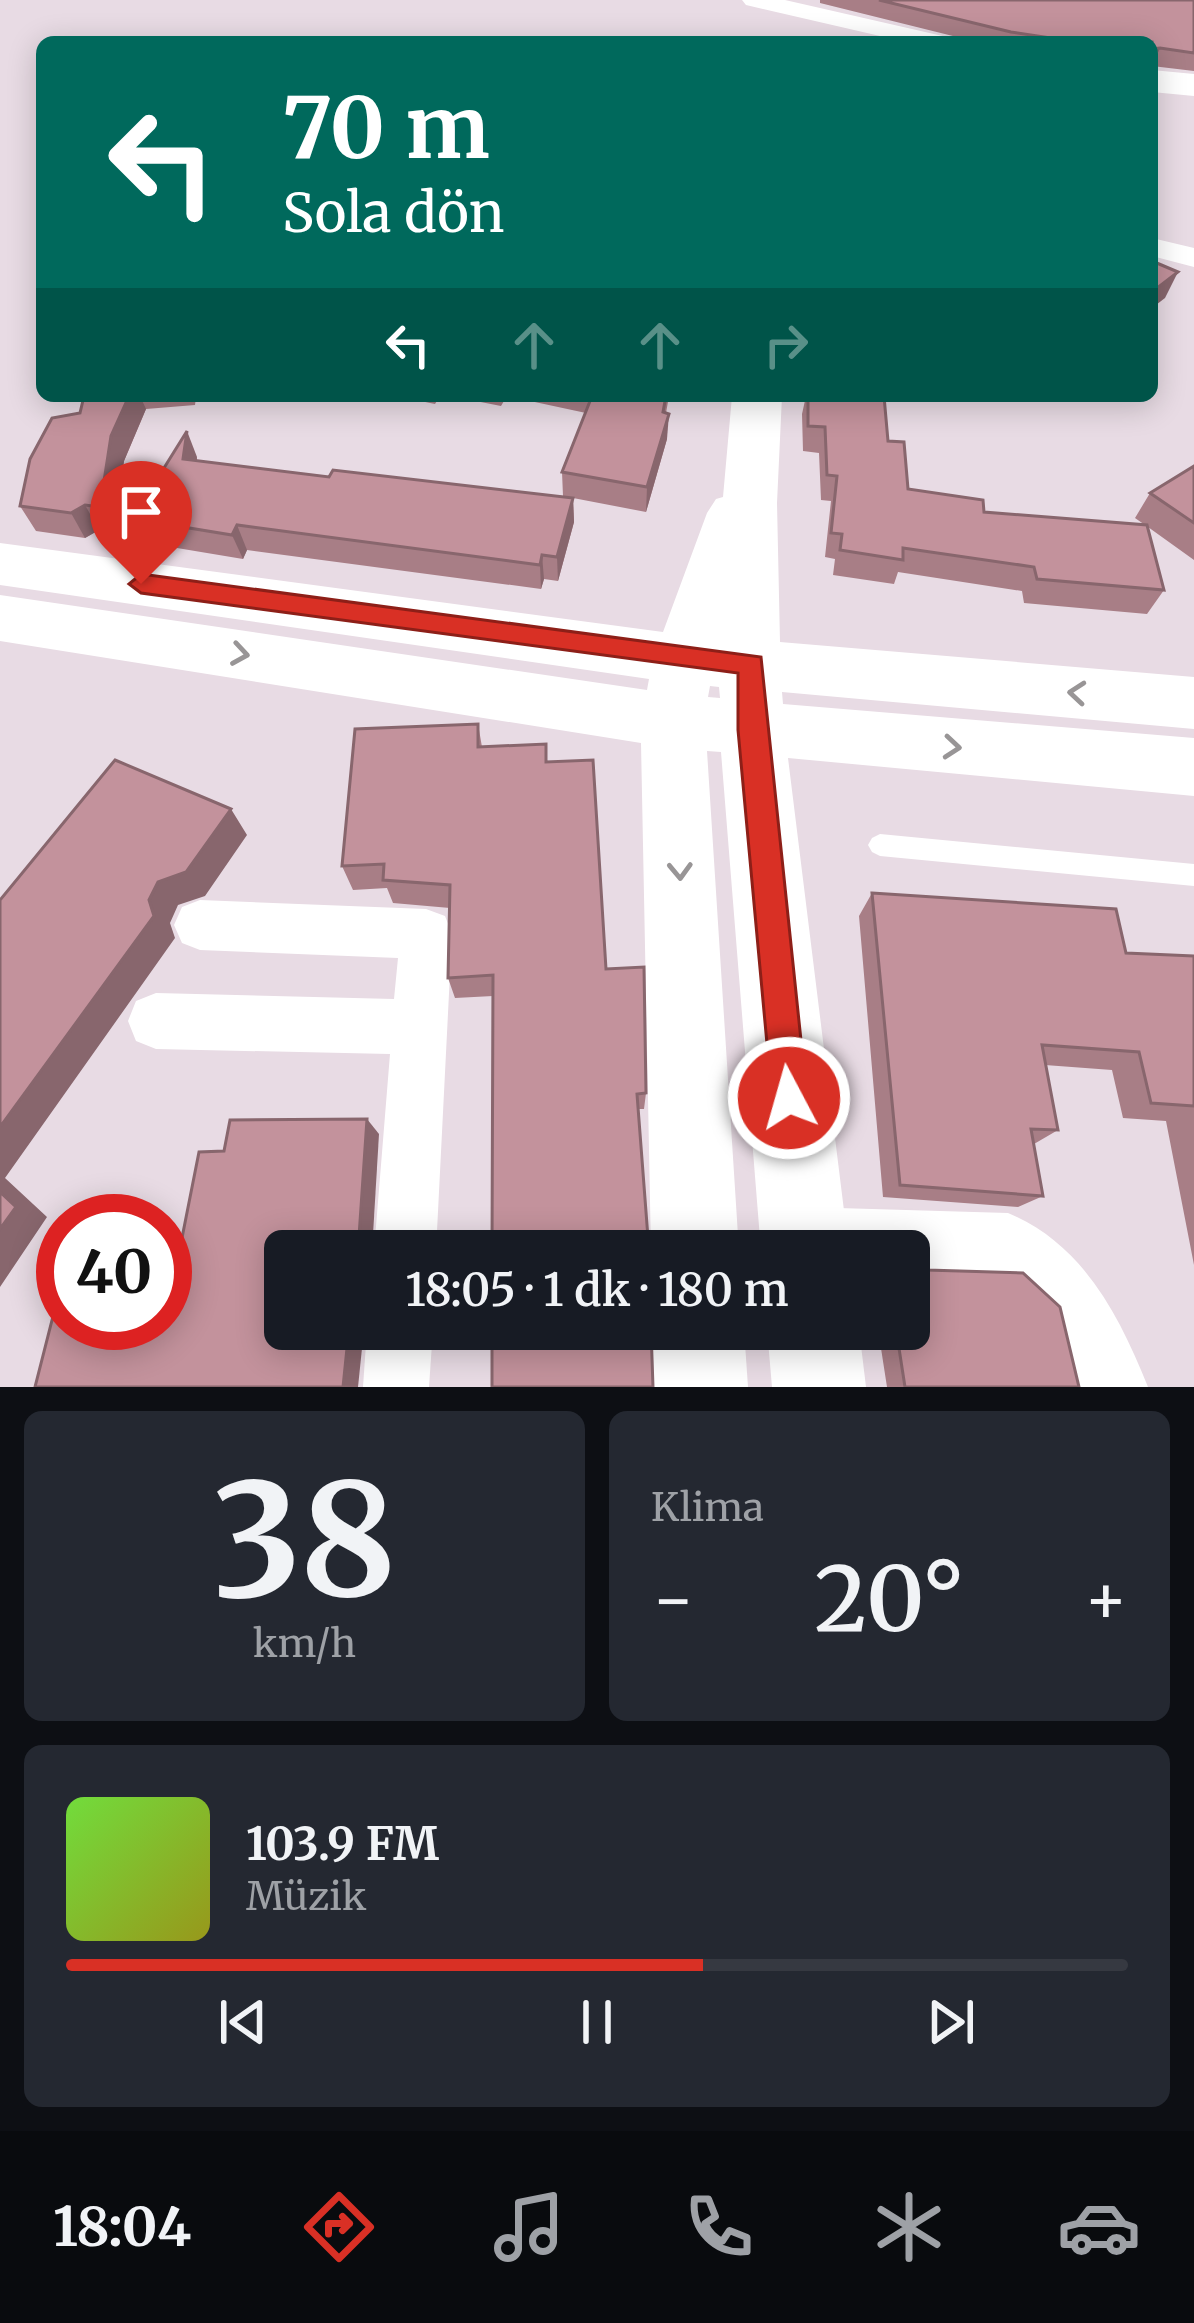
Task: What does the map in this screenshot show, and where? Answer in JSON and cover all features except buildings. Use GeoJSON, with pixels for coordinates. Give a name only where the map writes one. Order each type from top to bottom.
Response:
{"type":"FeatureCollection","features":[{"type":"Feature","properties":{"kind":"main road"},"geometry":{"type":"LineString","coordinates":[[1158,82],[1194,85]]}},
{"type":"Feature","properties":{"kind":"main road"},"geometry":{"type":"LineString","coordinates":[[756,402],[742,642],[802,1230]]}},
{"type":"Feature","properties":{"kind":"main road"},"geometry":{"type":"LineString","coordinates":[[0,564],[565,642],[742,642],[838,672],[1194,703]]}},
{"type":"Feature","properties":{"kind":"main road"},"geometry":{"type":"LineString","coordinates":[[0,618],[590,708],[678,690],[742,642]]}},
{"type":"Feature","properties":{"kind":"main road"},"geometry":{"type":"LineString","coordinates":[[565,642],[678,690]]}},
{"type":"Feature","properties":{"kind":"main road"},"geometry":{"type":"LineString","coordinates":[[678,690],[742,642]]}},
{"type":"Feature","properties":{"kind":"main road"},"geometry":{"type":"LineString","coordinates":[[742,642],[858,739],[1194,767]]}},
{"type":"Feature","properties":{"kind":"main road"},"geometry":{"type":"LineString","coordinates":[[678,690],[677,801],[694,1230]]}},
{"type":"Feature","properties":{"kind":"main road"},"geometry":{"type":"LineString","coordinates":[[590,708],[677,801]]}},
{"type":"Feature","properties":{"kind":"main road"},"geometry":{"type":"LineString","coordinates":[[760,818],[858,739]]}},
{"type":"Feature","properties":{"kind":"main road"},"geometry":{"type":"LineString","coordinates":[[699,1350],[701,1387]]}},
{"type":"Feature","properties":{"kind":"main road"},"geometry":{"type":"LineString","coordinates":[[815,1350],[819,1387]]}},
{"type":"Feature","properties":{"kind":"street"},"geometry":{"type":"LineString","coordinates":[[754,0],[912,36]]}},
{"type":"Feature","properties":{"kind":"street"},"geometry":{"type":"LineString","coordinates":[[1158,249],[1194,258]]}},
{"type":"Feature","properties":{"kind":"street"},"geometry":{"type":"LineString","coordinates":[[200,925],[426,934],[406,1230]]}},
{"type":"Feature","properties":{"kind":"street"},"geometry":{"type":"LineString","coordinates":[[155,1021],[420,1028]]}},
{"type":"Feature","properties":{"kind":"street"},"geometry":{"type":"LineString","coordinates":[[930,1244],[1008,1244],[1026,1252],[1058,1282],[1115,1387]]}},
{"type":"Feature","properties":{"kind":"street"},"geometry":{"type":"LineString","coordinates":[[396,1387],[399,1350]]}},
{"type":"Feature","properties":{"kind":"lane"},"geometry":{"type":"LineString","coordinates":[[880,845],[1194,875]]}},
{"type":"Feature","properties":{"kind":"route"},"geometry":{"type":"LineString","coordinates":[[141,584],[683,659],[751,664],[752,730],[789,1098]]}}]}
